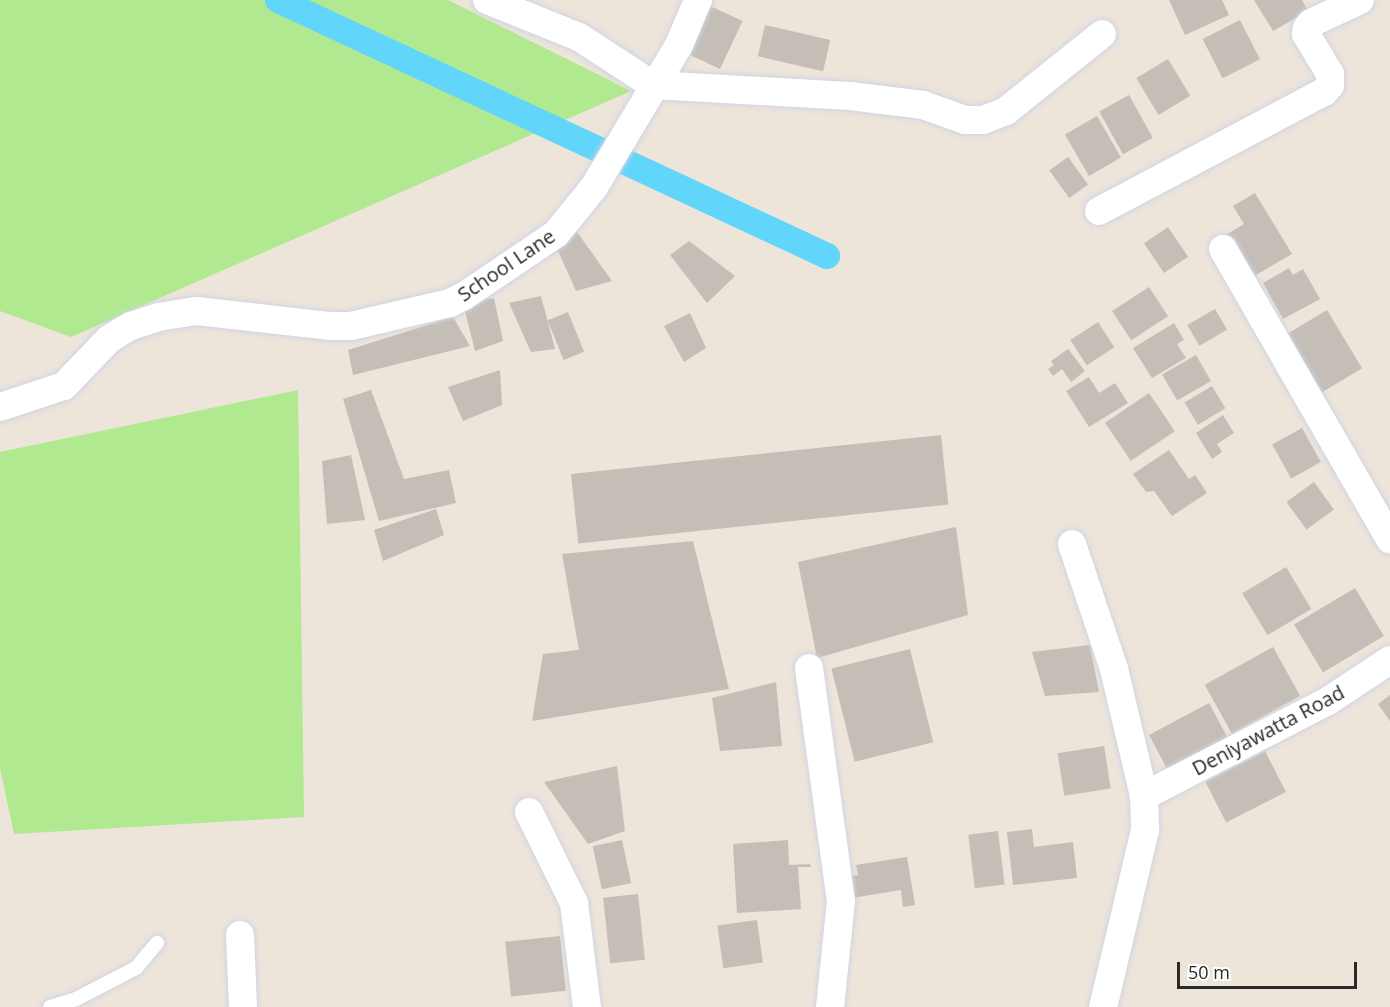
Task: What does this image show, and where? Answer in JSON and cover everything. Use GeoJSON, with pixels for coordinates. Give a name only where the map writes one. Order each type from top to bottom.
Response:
{"type":"FeatureCollection","features":[{"type":"Feature","properties":{"kind":"street"},"geometry":{"type":"LineString","coordinates":[[487,0],[579,37],[653,85],[850,96],[923,105],[964,120],[983,120],[1006,111],[1102,34]]}},
{"type":"Feature","properties":{"kind":"street","name":"School Lane"},"geometry":{"type":"LineString","coordinates":[[0,407],[64,386],[109,339],[131,326],[158,316],[197,311],[331,326],[351,326],[450,303],[464,296],[556,234],[594,187],[679,45],[698,0]]}},
{"type":"Feature","properties":{"kind":"street"},"geometry":{"type":"LineString","coordinates":[[1099,211],[1324,92],[1330,85],[1330,74],[1306,34],[1307,28],[1311,23],[1360,0]]}},
{"type":"Feature","properties":{"kind":"street"},"geometry":{"type":"LineString","coordinates":[[1223,249],[1390,539]]}},
{"type":"Feature","properties":{"kind":"street"},"geometry":{"type":"LineString","coordinates":[[1072,544],[1114,669],[1144,796],[1145,830],[1103,1007]]}},
{"type":"Feature","properties":{"kind":"street","name":"Deniyawatta Road"},"geometry":{"type":"LineString","coordinates":[[1144,796],[1328,701],[1390,660]]}},
{"type":"Feature","properties":{"kind":"street"},"geometry":{"type":"LineString","coordinates":[[809,668],[841,901],[830,1007]]}},
{"type":"Feature","properties":{"kind":"street"},"geometry":{"type":"LineString","coordinates":[[529,812],[574,903],[587,1007]]}},
{"type":"Feature","properties":{"kind":"street"},"geometry":{"type":"LineString","coordinates":[[240,935],[243,1007]]}},
{"type":"Feature","properties":{"kind":"lane"},"geometry":{"type":"LineString","coordinates":[[50,1007],[77,1003],[136,968],[157,943]]}},
{"type":"Feature","properties":{"kind":"green space"},"geometry":{"type":"Polygon","coordinates":[[[0,0],[448,0],[631,91],[71,337],[0,311],[0,0]]]}},
{"type":"Feature","properties":{"kind":"green space"},"geometry":{"type":"Polygon","coordinates":[[[298,390],[304,817],[14,834],[0,768],[0,452],[298,390]]]}},
{"type":"Feature","properties":{"kind":"building"},"geometry":{"type":"Polygon","coordinates":[[[1169,0],[1222,0],[1229,15],[1185,35],[1169,0]]]}},
{"type":"Feature","properties":{"kind":"building"},"geometry":{"type":"Polygon","coordinates":[[[1254,0],[1302,0],[1308,11],[1273,31],[1254,0]]]}},
{"type":"Feature","properties":{"kind":"building"},"geometry":{"type":"Polygon","coordinates":[[[708,5],[742,21],[720,69],[686,53],[708,5]]]}},
{"type":"Feature","properties":{"kind":"building"},"geometry":{"type":"Polygon","coordinates":[[[1240,20],[1260,59],[1223,78],[1203,39],[1240,20]]]}},
{"type":"Feature","properties":{"kind":"building"},"geometry":{"type":"Polygon","coordinates":[[[765,25],[830,40],[823,71],[758,56],[765,25]]]}},
{"type":"Feature","properties":{"kind":"building"},"geometry":{"type":"Polygon","coordinates":[[[1168,59],[1190,96],[1158,115],[1136,78],[1168,59]]]}},
{"type":"Feature","properties":{"kind":"building"},"geometry":{"type":"Polygon","coordinates":[[[1129,95],[1153,138],[1123,154],[1099,111],[1129,95]]]}},
{"type":"Feature","properties":{"kind":"building"},"geometry":{"type":"Polygon","coordinates":[[[1097,116],[1121,158],[1089,176],[1065,135],[1097,116]]]}},
{"type":"Feature","properties":{"kind":"building"},"geometry":{"type":"Polygon","coordinates":[[[1068,157],[1088,185],[1069,198],[1049,171],[1068,157]]]}},
{"type":"Feature","properties":{"kind":"building"},"geometry":{"type":"Polygon","coordinates":[[[1255,193],[1292,254],[1249,279],[1224,236],[1244,224],[1233,206],[1255,193]]]}},
{"type":"Feature","properties":{"kind":"building"},"geometry":{"type":"Polygon","coordinates":[[[1168,227],[1188,257],[1164,273],[1144,243],[1168,227]]]}},
{"type":"Feature","properties":{"kind":"building"},"geometry":{"type":"Polygon","coordinates":[[[577,232],[612,281],[576,291],[555,244],[577,232]]]}},
{"type":"Feature","properties":{"kind":"building"},"geometry":{"type":"Polygon","coordinates":[[[689,241],[735,276],[707,303],[670,255],[689,241]]]}},
{"type":"Feature","properties":{"kind":"building"},"geometry":{"type":"Polygon","coordinates":[[[1289,268],[1293,275],[1303,269],[1320,299],[1283,319],[1263,283],[1289,268]]]}},
{"type":"Feature","properties":{"kind":"building"},"geometry":{"type":"Polygon","coordinates":[[[1149,287],[1168,316],[1131,340],[1112,311],[1149,287]]]}},
{"type":"Feature","properties":{"kind":"building"},"geometry":{"type":"Polygon","coordinates":[[[541,296],[555,349],[531,352],[509,303],[541,296]]]}},
{"type":"Feature","properties":{"kind":"building"},"geometry":{"type":"Polygon","coordinates":[[[494,298],[503,341],[475,351],[463,303],[494,298]]]}},
{"type":"Feature","properties":{"kind":"building"},"geometry":{"type":"Polygon","coordinates":[[[1215,309],[1227,330],[1199,346],[1187,325],[1215,309]]]}},
{"type":"Feature","properties":{"kind":"building"},"geometry":{"type":"Polygon","coordinates":[[[1327,310],[1362,368],[1320,394],[1285,335],[1327,310]]]}},
{"type":"Feature","properties":{"kind":"building"},"geometry":{"type":"Polygon","coordinates":[[[568,312],[584,352],[564,360],[548,320],[568,312]]]}},
{"type":"Feature","properties":{"kind":"building"},"geometry":{"type":"Polygon","coordinates":[[[690,313],[706,348],[684,362],[664,326],[690,313]]]}},
{"type":"Feature","properties":{"kind":"building"},"geometry":{"type":"Polygon","coordinates":[[[453,317],[470,346],[353,375],[348,350],[453,317]]]}},
{"type":"Feature","properties":{"kind":"building"},"geometry":{"type":"Polygon","coordinates":[[[1098,322],[1114,347],[1087,365],[1070,340],[1098,322]]]}},
{"type":"Feature","properties":{"kind":"building"},"geometry":{"type":"Polygon","coordinates":[[[1174,323],[1184,340],[1177,344],[1186,358],[1152,378],[1133,348],[1174,323]]]}},
{"type":"Feature","properties":{"kind":"building"},"geometry":{"type":"Polygon","coordinates":[[[1068,349],[1085,371],[1071,382],[1062,369],[1053,376],[1048,369],[1054,365],[1051,361],[1068,349]]]}},
{"type":"Feature","properties":{"kind":"building"},"geometry":{"type":"Polygon","coordinates":[[[1196,355],[1211,381],[1177,400],[1162,374],[1196,355]]]}},
{"type":"Feature","properties":{"kind":"building"},"geometry":{"type":"Polygon","coordinates":[[[500,370],[502,405],[463,421],[448,387],[500,370]]]}},
{"type":"Feature","properties":{"kind":"building"},"geometry":{"type":"Polygon","coordinates":[[[1089,377],[1099,393],[1115,383],[1128,403],[1089,427],[1066,391],[1089,377]]]}},
{"type":"Feature","properties":{"kind":"building"},"geometry":{"type":"Polygon","coordinates":[[[1212,386],[1225,408],[1198,425],[1185,402],[1212,386]]]}},
{"type":"Feature","properties":{"kind":"building"},"geometry":{"type":"Polygon","coordinates":[[[371,390],[404,479],[449,470],[456,503],[379,521],[343,399],[371,390]]]}},
{"type":"Feature","properties":{"kind":"building"},"geometry":{"type":"Polygon","coordinates":[[[1149,393],[1175,431],[1131,461],[1105,423],[1149,393]]]}},
{"type":"Feature","properties":{"kind":"building"},"geometry":{"type":"Polygon","coordinates":[[[1223,415],[1234,433],[1217,444],[1222,452],[1212,459],[1196,433],[1223,415]]]}},
{"type":"Feature","properties":{"kind":"building"},"geometry":{"type":"Polygon","coordinates":[[[1302,428],[1321,462],[1291,479],[1272,444],[1302,428]]]}},
{"type":"Feature","properties":{"kind":"building"},"geometry":{"type":"Polygon","coordinates":[[[941,435],[948,505],[578,544],[571,474],[941,435]]]}},
{"type":"Feature","properties":{"kind":"building"},"geometry":{"type":"Polygon","coordinates":[[[1169,450],[1189,479],[1195,475],[1207,493],[1172,516],[1154,491],[1146,492],[1133,474],[1169,450]]]}},
{"type":"Feature","properties":{"kind":"building"},"geometry":{"type":"Polygon","coordinates":[[[351,455],[365,520],[327,524],[322,461],[351,455]]]}},
{"type":"Feature","properties":{"kind":"building"},"geometry":{"type":"Polygon","coordinates":[[[1314,482],[1334,510],[1306,529],[1286,502],[1314,482]]]}},
{"type":"Feature","properties":{"kind":"building"},"geometry":{"type":"Polygon","coordinates":[[[436,509],[444,535],[383,561],[374,530],[436,509]]]}},
{"type":"Feature","properties":{"kind":"building"},"geometry":{"type":"Polygon","coordinates":[[[956,527],[968,615],[817,658],[798,562],[956,527]]]}},
{"type":"Feature","properties":{"kind":"building"},"geometry":{"type":"Polygon","coordinates":[[[693,541],[729,689],[532,721],[543,654],[579,650],[562,554],[693,541]]]}},
{"type":"Feature","properties":{"kind":"building"},"geometry":{"type":"Polygon","coordinates":[[[1286,567],[1311,609],[1268,635],[1242,593],[1286,567]]]}},
{"type":"Feature","properties":{"kind":"building"},"geometry":{"type":"Polygon","coordinates":[[[1355,588],[1384,636],[1323,673],[1294,625],[1355,588]]]}},
{"type":"Feature","properties":{"kind":"building"},"geometry":{"type":"Polygon","coordinates":[[[1090,645],[1099,692],[1045,696],[1032,652],[1090,645]]]}},
{"type":"Feature","properties":{"kind":"building"},"geometry":{"type":"Polygon","coordinates":[[[1273,647],[1300,696],[1232,734],[1205,685],[1273,647]]]}},
{"type":"Feature","properties":{"kind":"building"},"geometry":{"type":"Polygon","coordinates":[[[910,649],[933,742],[855,762],[831,669],[910,649]]]}},
{"type":"Feature","properties":{"kind":"building"},"geometry":{"type":"Polygon","coordinates":[[[776,682],[782,746],[720,751],[712,698],[776,682]]]}},
{"type":"Feature","properties":{"kind":"building"},"geometry":{"type":"Polygon","coordinates":[[[1390,695],[1390,721],[1378,704],[1390,695]]]}},
{"type":"Feature","properties":{"kind":"building"},"geometry":{"type":"Polygon","coordinates":[[[1209,703],[1229,740],[1169,772],[1149,735],[1209,703]]]}},
{"type":"Feature","properties":{"kind":"building"},"geometry":{"type":"Polygon","coordinates":[[[1104,746],[1111,788],[1064,796],[1058,753],[1104,746]]]}},
{"type":"Feature","properties":{"kind":"building"},"geometry":{"type":"Polygon","coordinates":[[[1265,751],[1286,792],[1226,822],[1205,781],[1265,751]]]}},
{"type":"Feature","properties":{"kind":"building"},"geometry":{"type":"Polygon","coordinates":[[[617,766],[625,831],[588,844],[544,782],[617,766]]]}},
{"type":"Feature","properties":{"kind":"building"},"geometry":{"type":"Polygon","coordinates":[[[1032,829],[1034,847],[1073,842],[1077,878],[1013,885],[1007,832],[1032,829]]]}},
{"type":"Feature","properties":{"kind":"building"},"geometry":{"type":"Polygon","coordinates":[[[998,831],[1005,885],[975,888],[968,835],[998,831]]]}},
{"type":"Feature","properties":{"kind":"building"},"geometry":{"type":"Polygon","coordinates":[[[622,840],[631,883],[602,889],[593,846],[622,840]]]}},
{"type":"Feature","properties":{"kind":"building"},"geometry":{"type":"Polygon","coordinates":[[[788,840],[789,865],[810,864],[811,867],[798,867],[801,909],[737,913],[733,844],[788,840]]]}},
{"type":"Feature","properties":{"kind":"building"},"geometry":{"type":"Polygon","coordinates":[[[907,857],[915,905],[903,907],[901,890],[852,898],[848,876],[858,875],[856,865],[907,857]]]}},
{"type":"Feature","properties":{"kind":"building"},"geometry":{"type":"Polygon","coordinates":[[[638,894],[645,960],[610,963],[603,898],[638,894]]]}},
{"type":"Feature","properties":{"kind":"building"},"geometry":{"type":"Polygon","coordinates":[[[757,920],[763,963],[723,968],[717,926],[757,920]]]}},
{"type":"Feature","properties":{"kind":"building"},"geometry":{"type":"Polygon","coordinates":[[[560,936],[566,991],[511,996],[505,942],[560,936]]]}},
{"type":"Feature","properties":{"kind":"waterway"},"geometry":{"type":"LineString","coordinates":[[278,0],[827,256]]}}]}
